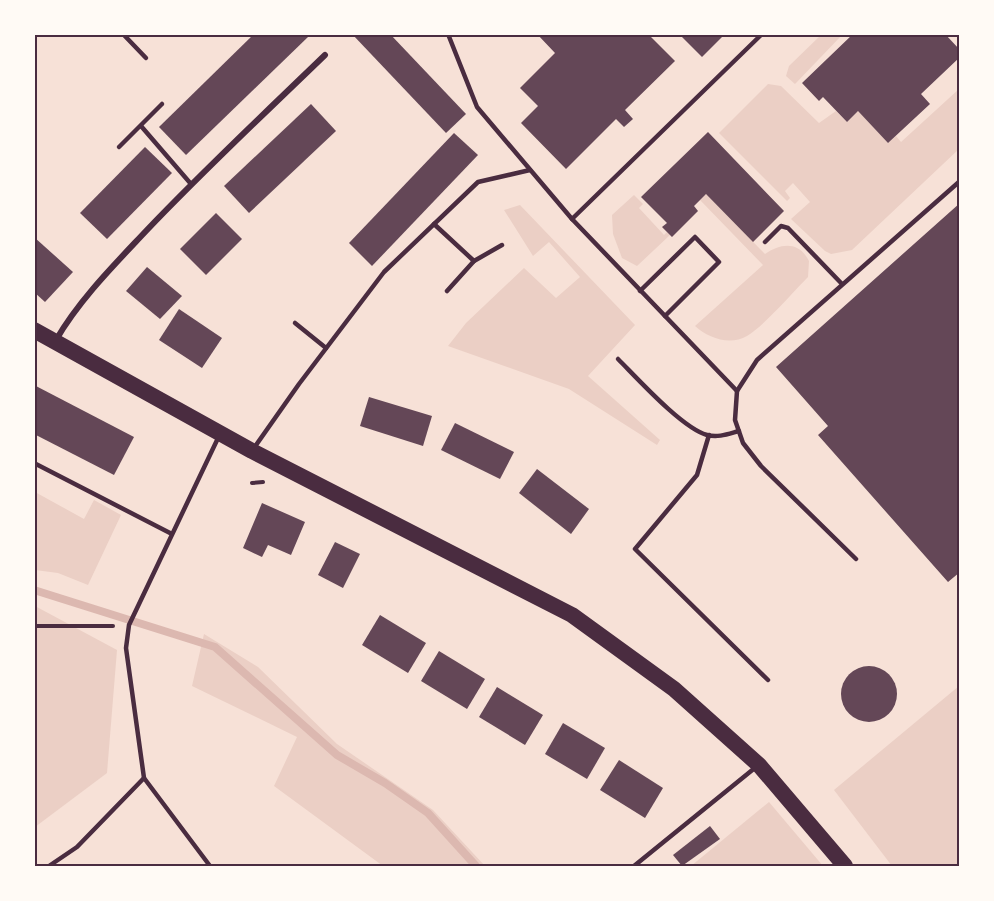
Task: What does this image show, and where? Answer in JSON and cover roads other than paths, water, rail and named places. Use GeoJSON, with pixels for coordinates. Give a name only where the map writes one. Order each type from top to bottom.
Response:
{"type":"FeatureCollection","features":[{"type":"Feature","properties":{"kind":"highway"},"geometry":{"type":"LineString","coordinates":[[34,330],[252,451],[572,615],[674,689],[759,765],[845,867]]}},
{"type":"Feature","properties":{"kind":"street"},"geometry":{"type":"LineString","coordinates":[[55,342],[64,326],[121,258],[191,184],[325,55]]}},
{"type":"Feature","properties":{"kind":"lane"},"geometry":{"type":"LineString","coordinates":[[123,34],[146,58]]}},
{"type":"Feature","properties":{"kind":"lane"},"geometry":{"type":"LineString","coordinates":[[448,34],[477,107],[572,219],[736,391]]}},
{"type":"Feature","properties":{"kind":"lane"},"geometry":{"type":"LineString","coordinates":[[572,219],[762,34]]}},
{"type":"Feature","properties":{"kind":"lane"},"geometry":{"type":"LineString","coordinates":[[119,147],[162,104]]}},
{"type":"Feature","properties":{"kind":"lane"},"geometry":{"type":"LineString","coordinates":[[141,126],[191,184]]}},
{"type":"Feature","properties":{"kind":"lane"},"geometry":{"type":"LineString","coordinates":[[252,451],[384,272],[478,182],[530,170]]}},
{"type":"Feature","properties":{"kind":"lane"},"geometry":{"type":"LineString","coordinates":[[856,560],[755,460],[743,443],[735,420],[736,391],[757,360],[960,181]]}},
{"type":"Feature","properties":{"kind":"lane"},"geometry":{"type":"LineString","coordinates":[[434,224],[474,261]]}},
{"type":"Feature","properties":{"kind":"lane"},"geometry":{"type":"LineString","coordinates":[[765,242],[782,226],[788,228],[842,284]]}},
{"type":"Feature","properties":{"kind":"lane"},"geometry":{"type":"LineString","coordinates":[[640,291],[695,237],[719,262],[665,316]]}},
{"type":"Feature","properties":{"kind":"lane"},"geometry":{"type":"LineString","coordinates":[[447,291],[474,261],[502,245]]}},
{"type":"Feature","properties":{"kind":"lane"},"geometry":{"type":"LineString","coordinates":[[295,323],[326,348]]}},
{"type":"Feature","properties":{"kind":"lane"},"geometry":{"type":"LineString","coordinates":[[618,359],[692,429],[709,435],[724,436],[739,431]]}},
{"type":"Feature","properties":{"kind":"lane"},"geometry":{"type":"LineString","coordinates":[[210,867],[144,778],[126,648],[128,626],[141,602],[170,533],[220,433]]}},
{"type":"Feature","properties":{"kind":"lane"},"geometry":{"type":"LineString","coordinates":[[709,435],[697,475],[635,549],[768,680]]}},
{"type":"Feature","properties":{"kind":"lane"},"geometry":{"type":"LineString","coordinates":[[34,463],[170,533]]}},
{"type":"Feature","properties":{"kind":"lane"},"geometry":{"type":"LineString","coordinates":[[634,867],[759,765]]}},
{"type":"Feature","properties":{"kind":"lane"},"geometry":{"type":"LineString","coordinates":[[50,867],[77,847],[144,778]]}},
{"type":"Feature","properties":{"kind":"waterway"},"geometry":{"type":"LineString","coordinates":[[34,590],[215,647],[337,755],[385,783],[428,813],[476,866]]}}]}
